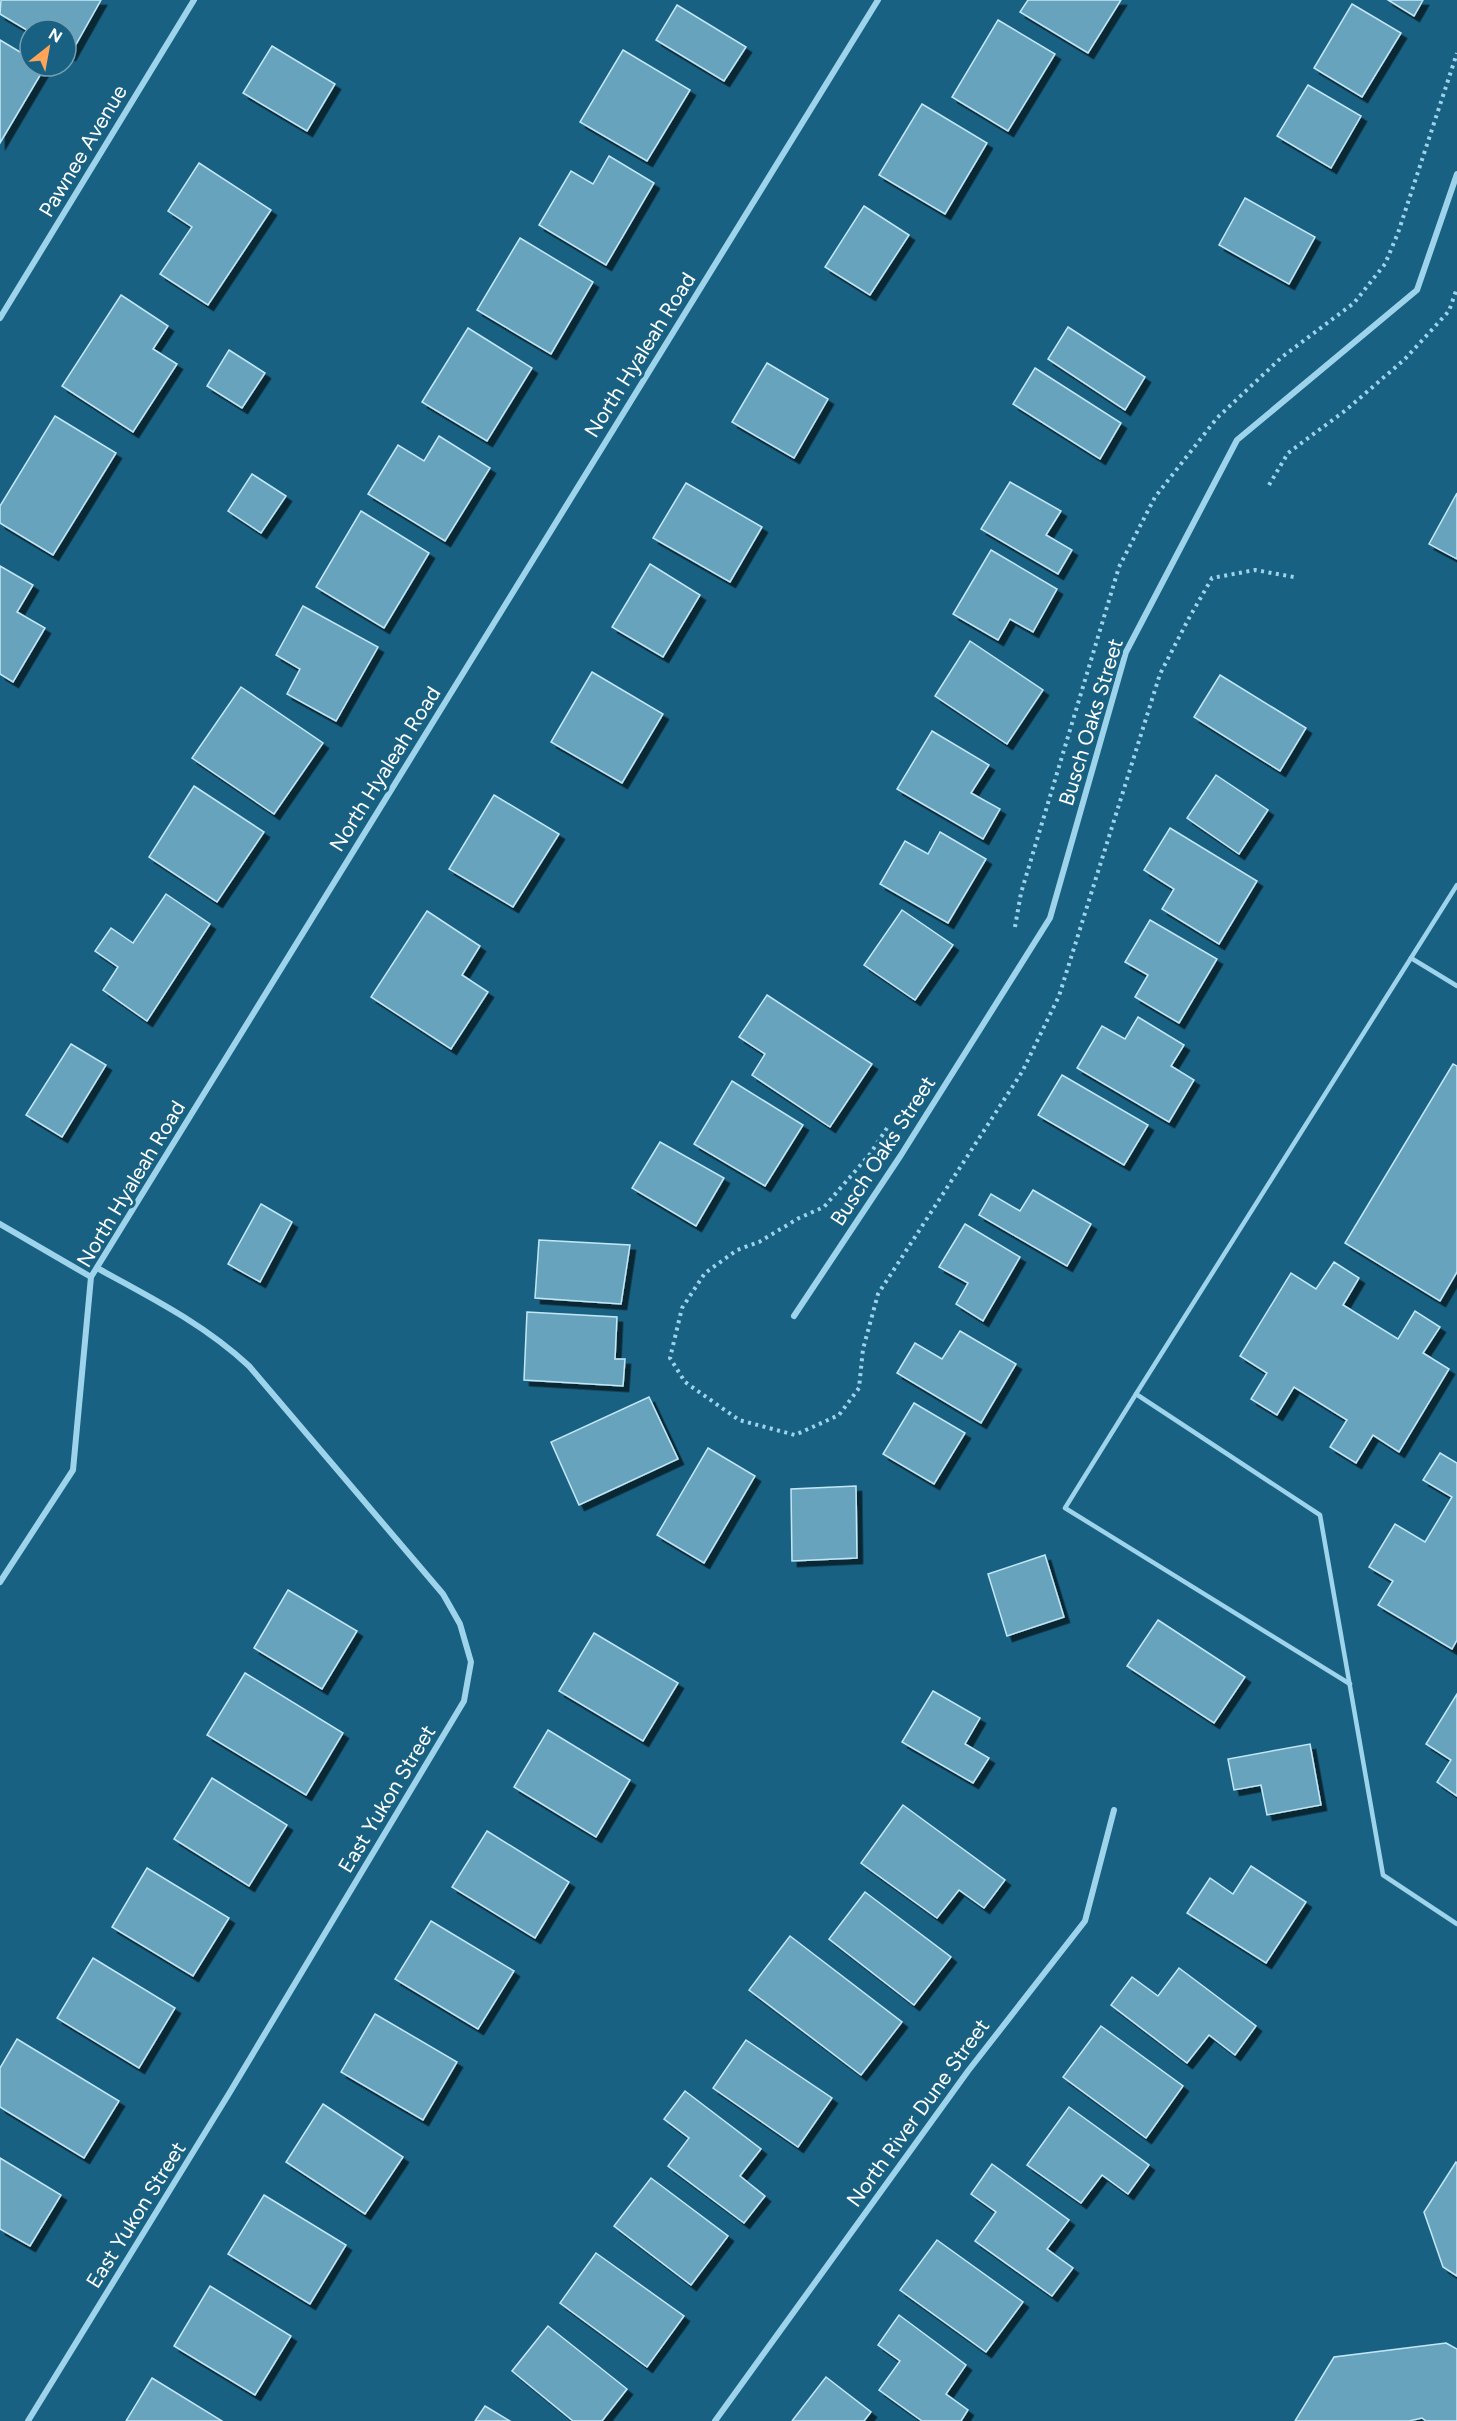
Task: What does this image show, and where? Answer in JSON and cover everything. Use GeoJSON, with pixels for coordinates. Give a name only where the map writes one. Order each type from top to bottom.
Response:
{"type":"FeatureCollection","features":[{"type":"Feature","properties":{"kind":"street","name":"Pawnee Avenue"},"geometry":{"type":"LineString","coordinates":[[0,318],[194,0]]}},
{"type":"Feature","properties":{"kind":"street","name":"North Hyaleah Road"},"geometry":{"type":"LineString","coordinates":[[0,1582],[73,1470],[91,1277],[878,0]]}},
{"type":"Feature","properties":{"kind":"street","name":"Busch Oaks Street"},"geometry":{"type":"LineString","coordinates":[[794,1316],[901,1155],[1050,918],[1126,652],[1237,440],[1417,290],[1457,174]]}},
{"type":"Feature","properties":{"kind":"street"},"geometry":{"type":"LineString","coordinates":[[0,1224],[91,1277]]}},
{"type":"Feature","properties":{"kind":"street","name":"East Yukon Street"},"geometry":{"type":"LineString","coordinates":[[28,2421],[230,2092],[464,1701],[471,1662],[460,1624],[443,1594],[249,1366],[225,1343],[97,1268]]}},
{"type":"Feature","properties":{"kind":"street","name":"North River Dune Street"},"geometry":{"type":"LineString","coordinates":[[715,2421],[968,2071],[1085,1921],[1114,1810]]}},
{"type":"Feature","properties":{"kind":"lane"},"geometry":{"type":"LineString","coordinates":[[1350,1684],[1065,1508],[1457,885]]}},
{"type":"Feature","properties":{"kind":"lane"},"geometry":{"type":"LineString","coordinates":[[1411,958],[1457,986]]}},
{"type":"Feature","properties":{"kind":"lane"},"geometry":{"type":"LineString","coordinates":[[1136,1394],[1320,1515],[1383,1875],[1457,1924]]}},
{"type":"Feature","properties":{"kind":"path"},"geometry":{"type":"LineString","coordinates":[[1269,485],[1288,453],[1346,410],[1405,359],[1449,310],[1457,288]]}},
{"type":"Feature","properties":{"kind":"building"},"geometry":{"type":"Polygon","coordinates":[[[1,0],[101,0],[78,41],[78,18],[18,18],[18,25],[0,14],[1,0]]]}},
{"type":"Feature","properties":{"kind":"building"},"geometry":{"type":"Polygon","coordinates":[[[1028,0],[1121,0],[1088,53],[1020,12],[1028,0]]]}},
{"type":"Feature","properties":{"kind":"building"},"geometry":{"type":"Polygon","coordinates":[[[1388,0],[1423,0],[1414,16],[1388,0]]]}},
{"type":"Feature","properties":{"kind":"building"},"geometry":{"type":"Polygon","coordinates":[[[1352,4],[1401,33],[1362,97],[1314,68],[1352,4]]]}},
{"type":"Feature","properties":{"kind":"building"},"geometry":{"type":"Polygon","coordinates":[[[677,5],[746,47],[724,81],[656,40],[677,5]]]}},
{"type":"Feature","properties":{"kind":"building"},"geometry":{"type":"Polygon","coordinates":[[[998,20],[1055,54],[1008,131],[952,97],[998,20]]]}},
{"type":"Feature","properties":{"kind":"building"},"geometry":{"type":"Polygon","coordinates":[[[0,40],[18,51],[18,78],[38,78],[0,143],[0,40]]]}},
{"type":"Feature","properties":{"kind":"building"},"geometry":{"type":"Polygon","coordinates":[[[272,46],[335,84],[307,131],[243,93],[272,46]]]}},
{"type":"Feature","properties":{"kind":"building"},"geometry":{"type":"Polygon","coordinates":[[[623,50],[690,90],[647,161],[580,122],[623,50]]]}},
{"type":"Feature","properties":{"kind":"building"},"geometry":{"type":"Polygon","coordinates":[[[1308,85],[1361,116],[1331,168],[1277,136],[1308,85]]]}},
{"type":"Feature","properties":{"kind":"building"},"geometry":{"type":"Polygon","coordinates":[[[922,104],[987,143],[945,214],[879,175],[922,104]]]}},
{"type":"Feature","properties":{"kind":"building"},"geometry":{"type":"Polygon","coordinates":[[[609,156],[654,183],[606,265],[539,225],[571,171],[593,184],[609,156]]]}},
{"type":"Feature","properties":{"kind":"building"},"geometry":{"type":"Polygon","coordinates":[[[199,163],[271,210],[208,305],[160,274],[192,227],[168,211],[199,163]]]}},
{"type":"Feature","properties":{"kind":"building"},"geometry":{"type":"Polygon","coordinates":[[[1245,198],[1315,237],[1289,284],[1219,245],[1245,198]]]}},
{"type":"Feature","properties":{"kind":"building"},"geometry":{"type":"Polygon","coordinates":[[[864,206],[909,235],[870,295],[825,267],[864,206]]]}},
{"type":"Feature","properties":{"kind":"building"},"geometry":{"type":"Polygon","coordinates":[[[520,238],[593,282],[551,354],[477,310],[520,238]]]}},
{"type":"Feature","properties":{"kind":"building"},"geometry":{"type":"Polygon","coordinates":[[[121,295],[168,326],[153,349],[177,364],[133,432],[62,386],[121,295]]]}},
{"type":"Feature","properties":{"kind":"building"},"geometry":{"type":"Polygon","coordinates":[[[1068,327],[1145,377],[1125,410],[1048,359],[1068,327]]]}},
{"type":"Feature","properties":{"kind":"building"},"geometry":{"type":"Polygon","coordinates":[[[468,328],[532,368],[487,441],[422,402],[468,328]]]}},
{"type":"Feature","properties":{"kind":"building"},"geometry":{"type":"Polygon","coordinates":[[[229,350],[265,373],[242,408],[207,386],[229,350]]]}},
{"type":"Feature","properties":{"kind":"building"},"geometry":{"type":"Polygon","coordinates":[[[767,363],[828,399],[794,458],[732,422],[767,363]]]}},
{"type":"Feature","properties":{"kind":"building"},"geometry":{"type":"Polygon","coordinates":[[[1035,368],[1121,423],[1100,459],[1013,404],[1035,368]]]}},
{"type":"Feature","properties":{"kind":"building"},"geometry":{"type":"Polygon","coordinates":[[[55,416],[116,453],[53,555],[0,523],[0,506],[55,416]]]}},
{"type":"Feature","properties":{"kind":"building"},"geometry":{"type":"Polygon","coordinates":[[[439,436],[490,468],[445,541],[368,494],[398,445],[424,461],[439,436]]]}},
{"type":"Feature","properties":{"kind":"building"},"geometry":{"type":"Polygon","coordinates":[[[252,474],[286,496],[261,533],[228,511],[252,474]]]}},
{"type":"Feature","properties":{"kind":"building"},"geometry":{"type":"Polygon","coordinates":[[[1010,482],[1061,511],[1046,535],[1072,550],[1058,574],[981,529],[1010,482]]]}},
{"type":"Feature","properties":{"kind":"building"},"geometry":{"type":"Polygon","coordinates":[[[686,483],[762,527],[730,582],[653,538],[686,483]]]}},
{"type":"Feature","properties":{"kind":"building"},"geometry":{"type":"Polygon","coordinates":[[[1457,493],[1457,559],[1429,544],[1457,493]]]}},
{"type":"Feature","properties":{"kind":"building"},"geometry":{"type":"Polygon","coordinates":[[[361,511],[429,553],[384,628],[316,587],[361,511]]]}},
{"type":"Feature","properties":{"kind":"building"},"geometry":{"type":"Polygon","coordinates":[[[991,550],[1057,589],[1033,632],[1010,619],[998,640],[953,614],[991,550]]]}},
{"type":"Feature","properties":{"kind":"building"},"geometry":{"type":"Polygon","coordinates":[[[650,564],[700,595],[663,657],[612,627],[650,564]]]}},
{"type":"Feature","properties":{"kind":"building"},"geometry":{"type":"Polygon","coordinates":[[[0,566],[33,585],[17,612],[45,628],[13,682],[0,674],[0,566]]]}},
{"type":"Feature","properties":{"kind":"building"},"geometry":{"type":"Polygon","coordinates":[[[303,606],[378,647],[336,721],[287,694],[300,669],[276,655],[303,606]]]}},
{"type":"Feature","properties":{"kind":"building"},"geometry":{"type":"Polygon","coordinates":[[[970,641],[1043,690],[1007,744],[935,696],[970,641]]]}},
{"type":"Feature","properties":{"kind":"building"},"geometry":{"type":"Polygon","coordinates":[[[592,672],[663,714],[622,783],[551,742],[592,672]]]}},
{"type":"Feature","properties":{"kind":"building"},"geometry":{"type":"Polygon","coordinates":[[[1220,675],[1306,728],[1280,771],[1194,717],[1220,675]]]}},
{"type":"Feature","properties":{"kind":"building"},"geometry":{"type":"Polygon","coordinates":[[[241,687],[323,743],[274,814],[192,758],[241,687]]]}},
{"type":"Feature","properties":{"kind":"building"},"geometry":{"type":"Polygon","coordinates":[[[932,731],[989,765],[971,793],[1000,809],[983,839],[897,789],[932,731]]]}},
{"type":"Feature","properties":{"kind":"building"},"geometry":{"type":"Polygon","coordinates":[[[1216,775],[1268,810],[1239,854],[1187,818],[1216,775]]]}},
{"type":"Feature","properties":{"kind":"building"},"geometry":{"type":"Polygon","coordinates":[[[194,786],[264,832],[217,902],[149,857],[194,786]]]}},
{"type":"Feature","properties":{"kind":"building"},"geometry":{"type":"Polygon","coordinates":[[[494,795],[559,834],[513,907],[449,869],[494,795]]]}},
{"type":"Feature","properties":{"kind":"building"},"geometry":{"type":"Polygon","coordinates":[[[1170,828],[1257,881],[1219,944],[1162,909],[1174,889],[1144,870],[1170,828]]]}},
{"type":"Feature","properties":{"kind":"building"},"geometry":{"type":"Polygon","coordinates":[[[940,832],[986,859],[948,923],[880,884],[905,841],[928,854],[940,832]]]}},
{"type":"Feature","properties":{"kind":"building"},"geometry":{"type":"Polygon","coordinates":[[[166,894],[210,924],[147,1021],[103,990],[118,967],[95,951],[111,928],[133,943],[166,894]]]}},
{"type":"Feature","properties":{"kind":"building"},"geometry":{"type":"Polygon","coordinates":[[[902,910],[953,945],[915,1000],[864,965],[902,910]]]}},
{"type":"Feature","properties":{"kind":"building"},"geometry":{"type":"Polygon","coordinates":[[[427,911],[480,946],[462,975],[488,992],[451,1049],[371,997],[427,911]]]}},
{"type":"Feature","properties":{"kind":"building"},"geometry":{"type":"Polygon","coordinates":[[[1150,920],[1217,959],[1179,1023],[1135,997],[1148,975],[1125,962],[1150,920]]]}},
{"type":"Feature","properties":{"kind":"building"},"geometry":{"type":"Polygon","coordinates":[[[767,995],[872,1064],[830,1127],[752,1075],[765,1054],[739,1037],[767,995]]]}},
{"type":"Feature","properties":{"kind":"building"},"geometry":{"type":"Polygon","coordinates":[[[1138,1017],[1184,1045],[1171,1066],[1194,1080],[1169,1122],[1077,1068],[1102,1026],[1125,1039],[1138,1017]]]}},
{"type":"Feature","properties":{"kind":"building"},"geometry":{"type":"Polygon","coordinates":[[[71,1044],[106,1065],[62,1137],[26,1115],[71,1044]]]}},
{"type":"Feature","properties":{"kind":"building"},"geometry":{"type":"Polygon","coordinates":[[[1453,1064],[1457,1066],[1457,1272],[1440,1301],[1345,1243],[1453,1064]]]}},
{"type":"Feature","properties":{"kind":"building"},"geometry":{"type":"Polygon","coordinates":[[[1062,1075],[1148,1125],[1124,1165],[1038,1115],[1062,1075]]]}},
{"type":"Feature","properties":{"kind":"building"},"geometry":{"type":"Polygon","coordinates":[[[732,1081],[803,1125],[765,1186],[694,1144],[732,1081]]]}},
{"type":"Feature","properties":{"kind":"building"},"geometry":{"type":"Polygon","coordinates":[[[660,1142],[724,1178],[696,1226],[632,1188],[660,1142]]]}},
{"type":"Feature","properties":{"kind":"building"},"geometry":{"type":"Polygon","coordinates":[[[1033,1190],[1091,1224],[1067,1266],[979,1215],[991,1194],[1020,1211],[1033,1190]]]}},
{"type":"Feature","properties":{"kind":"building"},"geometry":{"type":"Polygon","coordinates":[[[261,1204],[292,1222],[260,1282],[228,1264],[261,1204]]]}},
{"type":"Feature","properties":{"kind":"building"},"geometry":{"type":"Polygon","coordinates":[[[965,1224],[1020,1257],[983,1321],[956,1304],[968,1283],[939,1267],[965,1224]]]}},
{"type":"Feature","properties":{"kind":"building"},"geometry":{"type":"Polygon","coordinates":[[[539,1240],[630,1245],[621,1304],[535,1298],[539,1240]]]}},
{"type":"Feature","properties":{"kind":"building"},"geometry":{"type":"Polygon","coordinates":[[[1334,1262],[1359,1278],[1343,1305],[1398,1339],[1415,1311],[1440,1327],[1423,1353],[1449,1369],[1399,1452],[1373,1435],[1356,1463],[1330,1447],[1347,1420],[1294,1387],[1277,1415],[1251,1399],[1267,1373],[1240,1356],[1291,1273],[1316,1289],[1334,1262]]]}},
{"type":"Feature","properties":{"kind":"building"},"geometry":{"type":"Polygon","coordinates":[[[527,1312],[617,1317],[615,1359],[625,1359],[623,1386],[524,1380],[527,1312]]]}},
{"type":"Feature","properties":{"kind":"building"},"geometry":{"type":"Polygon","coordinates":[[[960,1331],[1016,1364],[981,1423],[897,1373],[915,1343],[942,1359],[960,1331]]]}},
{"type":"Feature","properties":{"kind":"building"},"geometry":{"type":"Polygon","coordinates":[[[649,1397],[678,1459],[579,1505],[551,1442],[649,1397]]]}},
{"type":"Feature","properties":{"kind":"building"},"geometry":{"type":"Polygon","coordinates":[[[914,1403],[965,1433],[934,1484],[883,1454],[914,1403]]]}},
{"type":"Feature","properties":{"kind":"building"},"geometry":{"type":"Polygon","coordinates":[[[708,1448],[755,1476],[704,1563],[657,1535],[708,1448]]]}},
{"type":"Feature","properties":{"kind":"building"},"geometry":{"type":"Polygon","coordinates":[[[1440,1453],[1457,1463],[1457,1640],[1452,1649],[1378,1605],[1393,1581],[1369,1567],[1395,1524],[1425,1542],[1452,1497],[1423,1480],[1440,1453]]]}},
{"type":"Feature","properties":{"kind":"building"},"geometry":{"type":"Polygon","coordinates":[[[856,1486],[857,1558],[792,1561],[791,1489],[856,1486]]]}},
{"type":"Feature","properties":{"kind":"building"},"geometry":{"type":"Polygon","coordinates":[[[1045,1555],[1064,1617],[1007,1636],[988,1574],[1045,1555]]]}},
{"type":"Feature","properties":{"kind":"building"},"geometry":{"type":"Polygon","coordinates":[[[288,1590],[357,1631],[322,1689],[254,1648],[288,1590]]]}},
{"type":"Feature","properties":{"kind":"building"},"geometry":{"type":"Polygon","coordinates":[[[1158,1620],[1245,1677],[1214,1723],[1127,1666],[1158,1620]]]}},
{"type":"Feature","properties":{"kind":"building"},"geometry":{"type":"Polygon","coordinates":[[[594,1633],[678,1683],[643,1741],[559,1691],[594,1633]]]}},
{"type":"Feature","properties":{"kind":"building"},"geometry":{"type":"Polygon","coordinates":[[[245,1673],[343,1733],[306,1795],[207,1735],[245,1673]]]}},
{"type":"Feature","properties":{"kind":"building"},"geometry":{"type":"Polygon","coordinates":[[[933,1691],[980,1718],[965,1744],[989,1758],[973,1783],[902,1742],[933,1691]]]}},
{"type":"Feature","properties":{"kind":"building"},"geometry":{"type":"Polygon","coordinates":[[[1457,1694],[1457,1796],[1437,1782],[1451,1760],[1426,1744],[1457,1694]]]}},
{"type":"Feature","properties":{"kind":"building"},"geometry":{"type":"Polygon","coordinates":[[[548,1730],[630,1780],[596,1837],[514,1787],[548,1730]]]}},
{"type":"Feature","properties":{"kind":"building"},"geometry":{"type":"Polygon","coordinates":[[[1310,1744],[1321,1805],[1267,1815],[1261,1785],[1234,1790],[1228,1759],[1310,1744]]]}},
{"type":"Feature","properties":{"kind":"building"},"geometry":{"type":"Polygon","coordinates":[[[212,1778],[287,1825],[249,1886],[174,1839],[212,1778]]]}},
{"type":"Feature","properties":{"kind":"building"},"geometry":{"type":"Polygon","coordinates":[[[903,1805],[1005,1880],[984,1908],[959,1890],[937,1918],[861,1863],[903,1805]]]}},
{"type":"Feature","properties":{"kind":"building"},"geometry":{"type":"Polygon","coordinates":[[[487,1831],[569,1882],[535,1938],[452,1887],[487,1831]]]}},
{"type":"Feature","properties":{"kind":"building"},"geometry":{"type":"Polygon","coordinates":[[[1251,1866],[1306,1902],[1266,1963],[1187,1913],[1210,1878],[1233,1894],[1251,1866]]]}},
{"type":"Feature","properties":{"kind":"building"},"geometry":{"type":"Polygon","coordinates":[[[147,1868],[229,1918],[193,1976],[112,1927],[147,1868]]]}},
{"type":"Feature","properties":{"kind":"building"},"geometry":{"type":"Polygon","coordinates":[[[865,1892],[951,1957],[914,2005],[829,1939],[865,1892]]]}},
{"type":"Feature","properties":{"kind":"building"},"geometry":{"type":"Polygon","coordinates":[[[431,1921],[514,1971],[478,2029],[395,1979],[431,1921]]]}},
{"type":"Feature","properties":{"kind":"building"},"geometry":{"type":"Polygon","coordinates":[[[790,1936],[902,2022],[861,2075],[749,1990],[790,1936]]]}},
{"type":"Feature","properties":{"kind":"building"},"geometry":{"type":"Polygon","coordinates":[[[93,1958],[175,2008],[139,2068],[57,2018],[93,1958]]]}},
{"type":"Feature","properties":{"kind":"building"},"geometry":{"type":"Polygon","coordinates":[[[1179,1968],[1256,2026],[1235,2055],[1209,2035],[1187,2063],[1111,2005],[1132,1977],[1158,1996],[1179,1968]]]}},
{"type":"Feature","properties":{"kind":"building"},"geometry":{"type":"Polygon","coordinates":[[[375,2014],[457,2062],[423,2120],[341,2072],[375,2014]]]}},
{"type":"Feature","properties":{"kind":"building"},"geometry":{"type":"Polygon","coordinates":[[[1101,2026],[1183,2086],[1146,2138],[1063,2077],[1101,2026]]]}},
{"type":"Feature","properties":{"kind":"building"},"geometry":{"type":"Polygon","coordinates":[[[17,2039],[119,2101],[84,2158],[0,2107],[0,2068],[17,2039]]]}},
{"type":"Feature","properties":{"kind":"building"},"geometry":{"type":"Polygon","coordinates":[[[746,2040],[832,2098],[798,2147],[713,2088],[746,2040]]]}},
{"type":"Feature","properties":{"kind":"building"},"geometry":{"type":"Polygon","coordinates":[[[685,2091],[761,2149],[740,2176],[765,2196],[744,2223],[668,2166],[689,2138],[664,2119],[685,2091]]]}},
{"type":"Feature","properties":{"kind":"building"},"geometry":{"type":"Polygon","coordinates":[[[323,2104],[403,2157],[365,2214],[286,2162],[323,2104]]]}},
{"type":"Feature","properties":{"kind":"building"},"geometry":{"type":"Polygon","coordinates":[[[1069,2107],[1149,2165],[1128,2194],[1102,2175],[1081,2203],[1027,2165],[1069,2107]]]}},
{"type":"Feature","properties":{"kind":"building"},"geometry":{"type":"Polygon","coordinates":[[[0,2158],[61,2195],[30,2246],[0,2229],[0,2158]]]}},
{"type":"Feature","properties":{"kind":"building"},"geometry":{"type":"Polygon","coordinates":[[[1456,2162],[1457,2276],[1443,2267],[1424,2212],[1456,2162]]]}},
{"type":"Feature","properties":{"kind":"building"},"geometry":{"type":"Polygon","coordinates":[[[992,2164],[1069,2220],[1047,2249],[1073,2268],[1052,2296],[975,2241],[996,2212],[971,2194],[992,2164]]]}},
{"type":"Feature","properties":{"kind":"building"},"geometry":{"type":"Polygon","coordinates":[[[651,2178],[728,2236],[691,2285],[614,2226],[651,2178]]]}},
{"type":"Feature","properties":{"kind":"building"},"geometry":{"type":"Polygon","coordinates":[[[264,2195],[346,2245],[310,2304],[228,2254],[264,2195]]]}},
{"type":"Feature","properties":{"kind":"building"},"geometry":{"type":"Polygon","coordinates":[[[937,2240],[1023,2302],[986,2352],[900,2290],[937,2240]]]}},
{"type":"Feature","properties":{"kind":"building"},"geometry":{"type":"Polygon","coordinates":[[[596,2253],[684,2316],[647,2367],[560,2303],[596,2253]]]}},
{"type":"Feature","properties":{"kind":"building"},"geometry":{"type":"Polygon","coordinates":[[[210,2286],[291,2336],[255,2395],[174,2346],[210,2286]]]}},
{"type":"Feature","properties":{"kind":"building"},"geometry":{"type":"Polygon","coordinates":[[[899,2315],[966,2365],[946,2394],[968,2410],[961,2421],[922,2421],[879,2390],[900,2361],[878,2345],[899,2315]]]}},
{"type":"Feature","properties":{"kind":"building"},"geometry":{"type":"Polygon","coordinates":[[[548,2326],[627,2389],[602,2421],[573,2421],[512,2371],[548,2326]]]}},
{"type":"Feature","properties":{"kind":"building"},"geometry":{"type":"Polygon","coordinates":[[[1446,2343],[1457,2349],[1457,2421],[1426,2421],[1422,2418],[1409,2421],[1295,2421],[1334,2357],[1446,2343]]]}},
{"type":"Feature","properties":{"kind":"building"},"geometry":{"type":"Polygon","coordinates":[[[826,2377],[871,2412],[864,2421],[792,2421],[826,2377]]]}},
{"type":"Feature","properties":{"kind":"building"},"geometry":{"type":"Polygon","coordinates":[[[152,2378],[222,2421],[126,2421],[152,2378]]]}},
{"type":"Feature","properties":{"kind":"building"},"geometry":{"type":"Polygon","coordinates":[[[485,2406],[510,2421],[475,2421],[485,2406]]]}}]}
